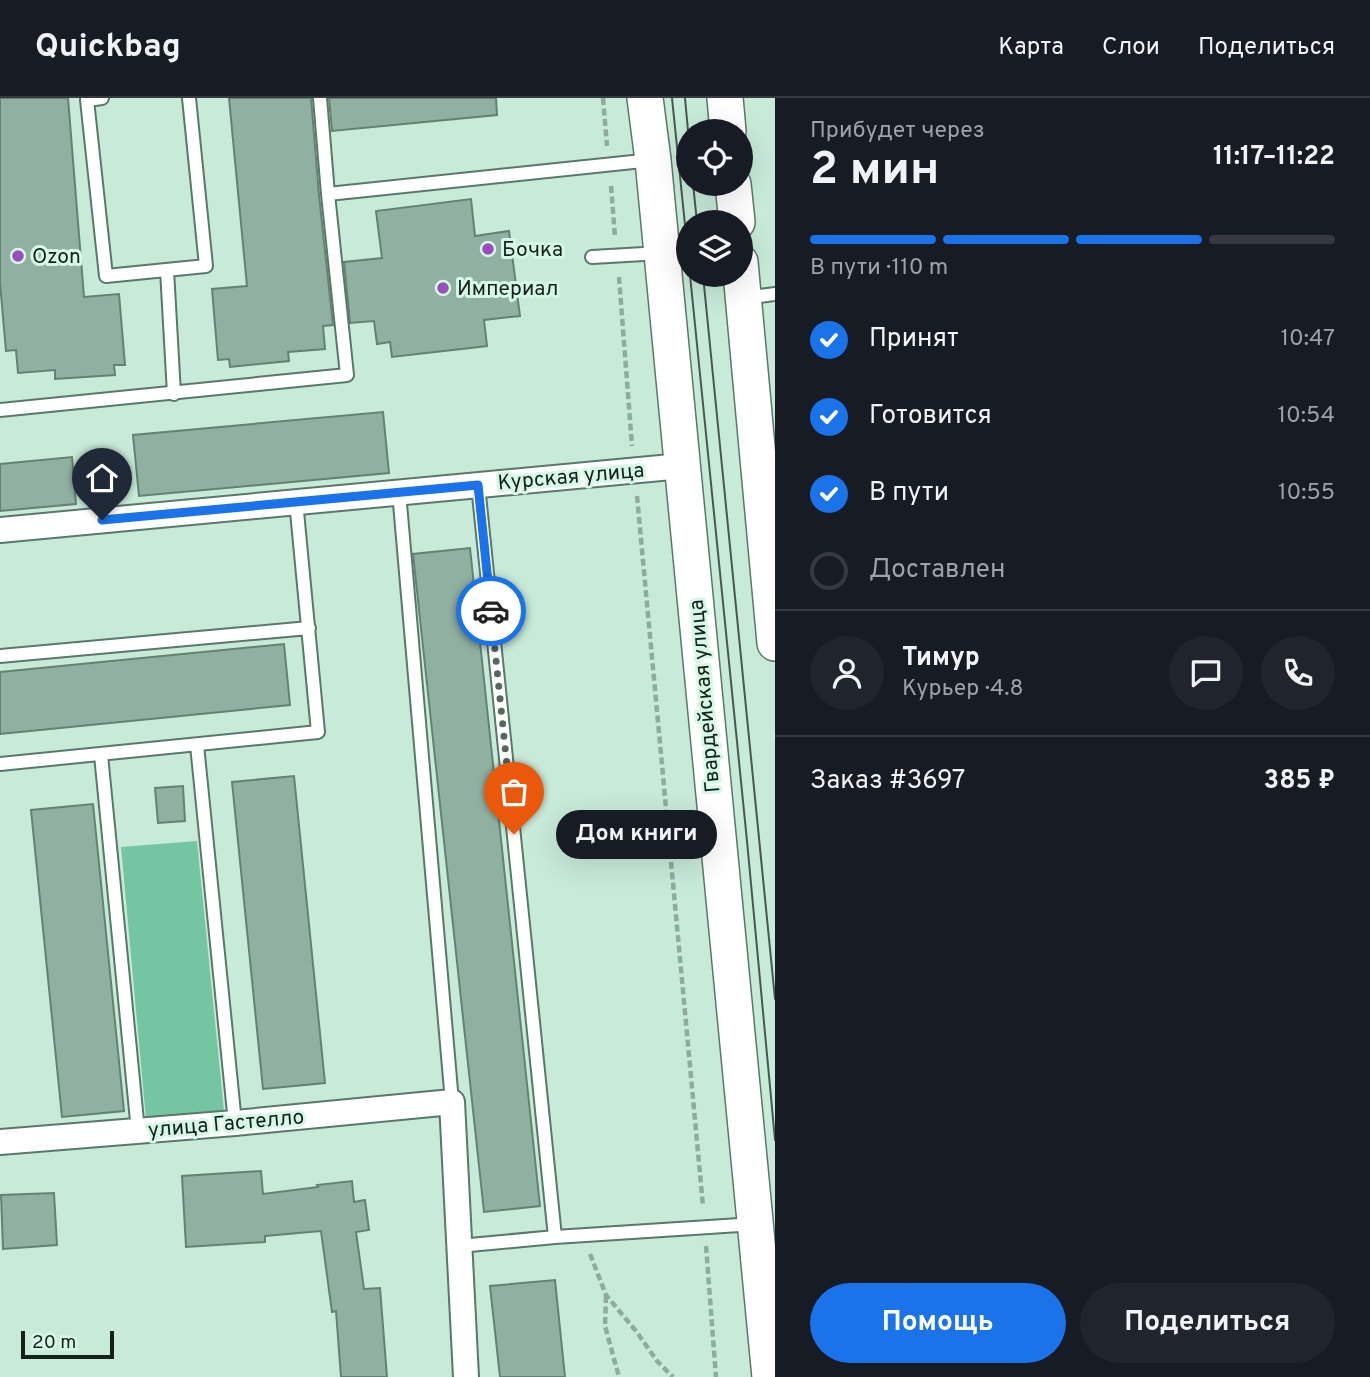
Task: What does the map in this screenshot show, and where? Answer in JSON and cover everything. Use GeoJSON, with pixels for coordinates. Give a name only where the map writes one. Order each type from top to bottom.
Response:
{"type":"FeatureCollection","features":[{"type":"Feature","properties":{"kind":"main road","name":"Гвардейская улица"},"geometry":{"type":"LineString","coordinates":[[645,98],[770,1377]]}},
{"type":"Feature","properties":{"kind":"main road"},"geometry":{"type":"LineString","coordinates":[[725,98],[727,119]]}},
{"type":"Feature","properties":{"kind":"main road"},"geometry":{"type":"LineString","coordinates":[[759,296],[775,643]]}},
{"type":"Feature","properties":{"kind":"street","name":"Курская улица"},"geometry":{"type":"LineString","coordinates":[[0,530],[682,466]]}},
{"type":"Feature","properties":{"kind":"street","name":"улица Гастелло"},"geometry":{"type":"LineString","coordinates":[[0,1142],[452,1102]]}},
{"type":"Feature","properties":{"kind":"street"},"geometry":{"type":"LineString","coordinates":[[452,1102],[466,1377]]}},
{"type":"Feature","properties":{"kind":"lane"},"geometry":{"type":"LineString","coordinates":[[102,98],[87,100],[106,276],[206,266],[189,98]]}},
{"type":"Feature","properties":{"kind":"lane"},"geometry":{"type":"LineString","coordinates":[[0,410],[347,376],[320,98]]}},
{"type":"Feature","properties":{"kind":"lane"},"geometry":{"type":"LineString","coordinates":[[328,194],[653,160]]}},
{"type":"Feature","properties":{"kind":"lane"},"geometry":{"type":"LineString","coordinates":[[592,257],[662,253]]}},
{"type":"Feature","properties":{"kind":"lane"},"geometry":{"type":"LineString","coordinates":[[167,270],[174,394]]}},
{"type":"Feature","properties":{"kind":"lane"},"geometry":{"type":"LineString","coordinates":[[478,485],[555,1237]]}},
{"type":"Feature","properties":{"kind":"lane"},"geometry":{"type":"LineString","coordinates":[[398,492],[452,1102]]}},
{"type":"Feature","properties":{"kind":"lane"},"geometry":{"type":"LineString","coordinates":[[0,764],[318,732],[296,502]]}},
{"type":"Feature","properties":{"kind":"lane"},"geometry":{"type":"LineString","coordinates":[[0,656],[309,628]]}},
{"type":"Feature","properties":{"kind":"lane"},"geometry":{"type":"LineString","coordinates":[[197,745],[235,1123]]}},
{"type":"Feature","properties":{"kind":"lane"},"geometry":{"type":"LineString","coordinates":[[101,755],[138,1131]]}},
{"type":"Feature","properties":{"kind":"lane"},"geometry":{"type":"LineString","coordinates":[[459,1246],[755,1224]]}},
{"type":"Feature","properties":{"kind":"path"},"geometry":{"type":"LineString","coordinates":[[603,98],[705,1228],[716,1377]]}},
{"type":"Feature","properties":{"kind":"path"},"geometry":{"type":"LineString","coordinates":[[582,1235],[606,1295],[657,1362],[673,1377]]}},
{"type":"Feature","properties":{"kind":"path"},"geometry":{"type":"LineString","coordinates":[[606,1295],[605,1326],[619,1377]]}},
{"type":"Feature","properties":{"kind":"green space"},"geometry":{"type":"Polygon","coordinates":[[[197,841],[224,1111],[146,1119],[121,847],[197,841]]]}},
{"type":"Feature","properties":{"kind":"building"},"geometry":{"type":"Polygon","coordinates":[[[0,98],[68,98],[84,297],[119,294],[125,365],[114,365],[115,375],[55,379],[55,370],[18,373],[16,350],[6,351],[0,283],[0,98]]]}},
{"type":"Feature","properties":{"kind":"building"},"geometry":{"type":"Polygon","coordinates":[[[229,98],[311,98],[333,325],[323,326],[325,349],[288,352],[289,361],[230,367],[229,359],[218,360],[212,289],[247,286],[229,98]]]}},
{"type":"Feature","properties":{"kind":"building"},"geometry":{"type":"Polygon","coordinates":[[[329,98],[496,98],[497,115],[332,131],[329,98]]]}},
{"type":"Feature","properties":{"kind":"building","name":"Империал"},"geometry":{"type":"Polygon","coordinates":[[[471,199],[475,236],[509,231],[520,316],[484,320],[487,346],[392,357],[390,342],[377,344],[374,321],[350,323],[344,262],[382,258],[376,211],[471,199]]]}},
{"type":"Feature","properties":{"kind":"building"},"geometry":{"type":"Polygon","coordinates":[[[383,412],[389,473],[139,496],[133,435],[383,412]]]}},
{"type":"Feature","properties":{"kind":"building"},"geometry":{"type":"Polygon","coordinates":[[[72,457],[76,504],[0,511],[0,464],[72,457]]]}},
{"type":"Feature","properties":{"kind":"building"},"geometry":{"type":"Polygon","coordinates":[[[470,548],[540,1206],[484,1212],[413,554],[470,548]]]}},
{"type":"Feature","properties":{"kind":"building"},"geometry":{"type":"Polygon","coordinates":[[[284,644],[290,705],[0,734],[0,672],[284,644]]]}},
{"type":"Feature","properties":{"kind":"building"},"geometry":{"type":"Polygon","coordinates":[[[294,776],[325,1083],[263,1089],[232,782],[294,776]]]}},
{"type":"Feature","properties":{"kind":"building"},"geometry":{"type":"Polygon","coordinates":[[[183,786],[185,821],[158,823],[155,788],[183,786]]]}},
{"type":"Feature","properties":{"kind":"building"},"geometry":{"type":"Polygon","coordinates":[[[93,804],[124,1111],[62,1117],[31,810],[93,804]]]}},
{"type":"Feature","properties":{"kind":"building"},"geometry":{"type":"Polygon","coordinates":[[[261,1171],[263,1194],[352,1181],[354,1202],[365,1200],[369,1230],[356,1232],[364,1289],[380,1288],[387,1377],[341,1377],[336,1311],[332,1312],[321,1231],[265,1236],[265,1242],[186,1247],[182,1176],[261,1171]]]}},
{"type":"Feature","properties":{"kind":"building"},"geometry":{"type":"Polygon","coordinates":[[[54,1193],[57,1245],[3,1249],[1,1195],[54,1193]]]}},
{"type":"Feature","properties":{"kind":"building"},"geometry":{"type":"Polygon","coordinates":[[[555,1280],[565,1377],[500,1377],[490,1286],[555,1280]]]}},
{"type":"Feature","properties":{"kind":"tram line"},"geometry":{"type":"LineString","coordinates":[[672,98],[683,210]]}},
{"type":"Feature","properties":{"kind":"tram line"},"geometry":{"type":"LineString","coordinates":[[685,98],[687,119]]}},
{"type":"Feature","properties":{"kind":"tram line"},"geometry":{"type":"LineString","coordinates":[[694,196],[696,210]]}},
{"type":"Feature","properties":{"kind":"tram line"},"geometry":{"type":"LineString","coordinates":[[691,287],[775,1140]]}},
{"type":"Feature","properties":{"kind":"tram line"},"geometry":{"type":"LineString","coordinates":[[704,287],[775,999]]}},
{"type":"Feature","properties":{"kind":"way so far"},"geometry":{"type":"LineString","coordinates":[[491,611],[514,834]]}},
{"type":"Feature","properties":{"kind":"place","name":"Бочка"},"geometry":{"type":"Point","coordinates":[488,249]}},
{"type":"Feature","properties":{"kind":"place","name":"Ozon"},"geometry":{"type":"Point","coordinates":[18,256]}},
{"type":"Feature","properties":{"kind":"place","name":"Империал"},"geometry":{"type":"Point","coordinates":[443,288]}},
{"type":"Feature","properties":{"kind":"place","name":"Дом книги"},"geometry":{"type":"Point","coordinates":[514,834]}},
{"type":"Feature","properties":{"kind":"route"},"geometry":{"type":"LineString","coordinates":[[102,520],[478,485],[491,611]]}}]}
